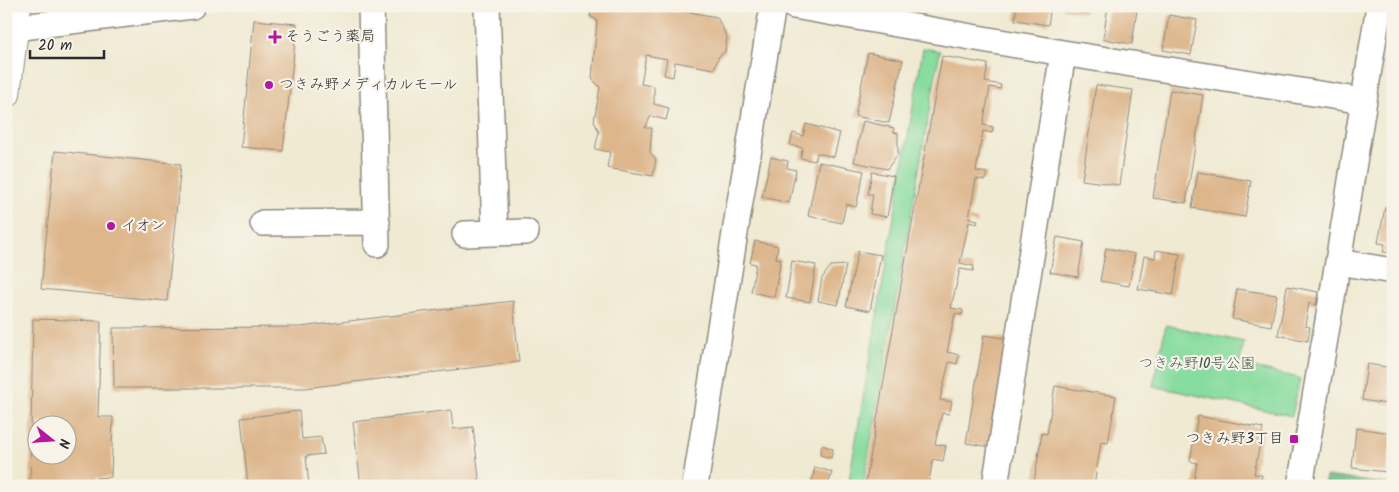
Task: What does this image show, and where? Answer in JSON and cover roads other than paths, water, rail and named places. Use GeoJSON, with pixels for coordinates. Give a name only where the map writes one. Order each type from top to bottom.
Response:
{"type":"FeatureCollection","features":[{"type":"Feature","properties":{"kind":"main road"},"geometry":{"type":"LineString","coordinates":[[6,94],[12,21]]}},
{"type":"Feature","properties":{"kind":"street"},"geometry":{"type":"LineString","coordinates":[[12,21],[192,6]]}},
{"type":"Feature","properties":{"kind":"street"},"geometry":{"type":"LineString","coordinates":[[263,223],[315,233],[377,233],[363,116],[371,6]]}},
{"type":"Feature","properties":{"kind":"street"},"geometry":{"type":"LineString","coordinates":[[487,6],[501,102],[495,233]]}},
{"type":"Feature","properties":{"kind":"street"},"geometry":{"type":"LineString","coordinates":[[695,486],[738,208],[773,6]]}},
{"type":"Feature","properties":{"kind":"street"},"geometry":{"type":"LineString","coordinates":[[794,6],[1064,53],[1364,101]]}},
{"type":"Feature","properties":{"kind":"street"},"geometry":{"type":"LineString","coordinates":[[1300,486],[1379,6]]}},
{"type":"Feature","properties":{"kind":"street"},"geometry":{"type":"LineString","coordinates":[[995,486],[1064,53]]}},
{"type":"Feature","properties":{"kind":"street"},"geometry":{"type":"LineString","coordinates":[[466,234],[526,232]]}},
{"type":"Feature","properties":{"kind":"street"},"geometry":{"type":"LineString","coordinates":[[1338,262],[1393,271]]}},
{"type":"Feature","properties":{"kind":"place","name":"そうごう薬局"},"geometry":{"type":"Point","coordinates":[275,37]}},
{"type":"Feature","properties":{"kind":"place","name":"つきみ野メディカルモール"},"geometry":{"type":"Point","coordinates":[269,85]}},
{"type":"Feature","properties":{"kind":"place","name":"イオン"},"geometry":{"type":"Point","coordinates":[111,226]}},
{"type":"Feature","properties":{"kind":"place","name":"つきみ野3丁目"},"geometry":{"type":"Point","coordinates":[1294,439]}},
{"type":"Feature","properties":{"kind":"park label","name":"つきみ野10号公園"},"geometry":{"type":"Point","coordinates":[1197,364]}}]}
